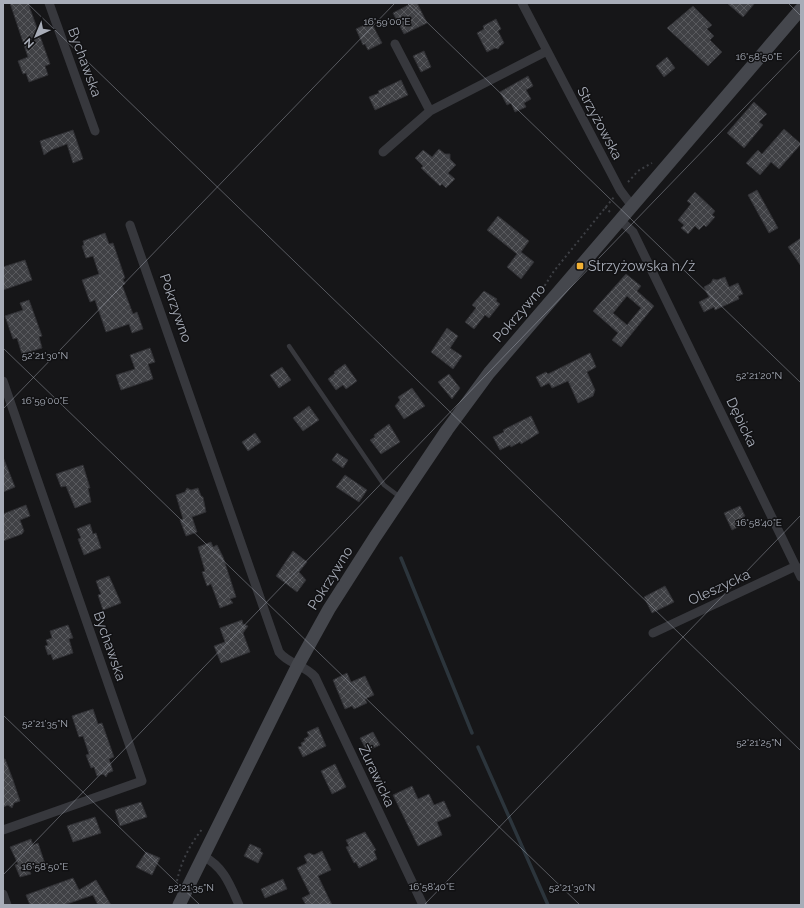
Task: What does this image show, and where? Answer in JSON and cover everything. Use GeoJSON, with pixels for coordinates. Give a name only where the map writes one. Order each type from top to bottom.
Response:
{"type":"FeatureCollection","features":[{"type":"Feature","properties":{"kind":"street","name":"Bychawska"},"geometry":{"type":"LineString","coordinates":[[49,3],[95,131]]}},
{"type":"Feature","properties":{"kind":"street","name":"Strzyżowska"},"geometry":{"type":"LineString","coordinates":[[522,3],[620,190],[632,206]]}},
{"type":"Feature","properties":{"kind":"street","name":"Pokrzywno"},"geometry":{"type":"LineString","coordinates":[[180,905],[298,665],[337,596],[447,430],[489,373],[801,9]]}},
{"type":"Feature","properties":{"kind":"street"},"geometry":{"type":"LineString","coordinates":[[395,44],[430,112]]}},
{"type":"Feature","properties":{"kind":"street"},"geometry":{"type":"LineString","coordinates":[[383,152],[430,112],[547,51]]}},
{"type":"Feature","properties":{"kind":"street","name":"Dębicka"},"geometry":{"type":"LineString","coordinates":[[620,220],[633,232],[801,577]]}},
{"type":"Feature","properties":{"kind":"street","name":"Pokrzywno"},"geometry":{"type":"LineString","coordinates":[[130,224],[279,652],[282,656],[298,665]]}},
{"type":"Feature","properties":{"kind":"street","name":"Bychawska"},"geometry":{"type":"LineString","coordinates":[[3,381],[142,781],[3,830]]}},
{"type":"Feature","properties":{"kind":"street","name":"Oleszycka"},"geometry":{"type":"LineString","coordinates":[[653,633],[796,566]]}},
{"type":"Feature","properties":{"kind":"street","name":"Żurawicka"},"geometry":{"type":"LineString","coordinates":[[298,665],[310,672],[315,677],[423,905]]}},
{"type":"Feature","properties":{"kind":"street"},"geometry":{"type":"LineString","coordinates":[[204,856],[219,867],[226,876],[239,905]]}},
{"type":"Feature","properties":{"kind":"street"},"geometry":{"type":"LineString","coordinates":[[3,894],[7,905]]}},
{"type":"Feature","properties":{"kind":"lane"},"geometry":{"type":"LineString","coordinates":[[289,346],[384,485],[401,498]]}},
{"type":"Feature","properties":{"kind":"building"},"geometry":{"type":"Polygon","coordinates":[[[10,3],[28,3],[50,64],[45,66],[48,75],[29,82],[26,73],[23,74],[18,61],[28,57],[10,3]]]}},
{"type":"Feature","properties":{"kind":"building"},"geometry":{"type":"Polygon","coordinates":[[[412,3],[417,3],[427,23],[404,34],[393,13],[412,3]]]}},
{"type":"Feature","properties":{"kind":"building"},"geometry":{"type":"Polygon","coordinates":[[[727,3],[755,3],[743,17],[727,3]]]}},
{"type":"Feature","properties":{"kind":"building"},"geometry":{"type":"Polygon","coordinates":[[[693,6],[712,25],[707,29],[714,36],[710,40],[722,52],[708,66],[667,28],[693,6]]]}},
{"type":"Feature","properties":{"kind":"building"},"geometry":{"type":"Polygon","coordinates":[[[496,19],[501,29],[498,31],[504,43],[498,49],[495,48],[487,52],[477,33],[484,29],[483,26],[496,19]]]}},
{"type":"Feature","properties":{"kind":"building"},"geometry":{"type":"Polygon","coordinates":[[[371,22],[382,43],[368,50],[365,44],[363,45],[356,29],[371,22]]]}},
{"type":"Feature","properties":{"kind":"building"},"geometry":{"type":"Polygon","coordinates":[[[424,51],[431,67],[421,72],[413,56],[424,51]]]}},
{"type":"Feature","properties":{"kind":"building"},"geometry":{"type":"Polygon","coordinates":[[[667,57],[675,68],[664,77],[656,66],[667,57]]]}},
{"type":"Feature","properties":{"kind":"building"},"geometry":{"type":"Polygon","coordinates":[[[528,76],[533,86],[526,90],[531,99],[524,103],[526,107],[515,112],[511,103],[507,105],[500,92],[528,76]]]}},
{"type":"Feature","properties":{"kind":"building"},"geometry":{"type":"Polygon","coordinates":[[[401,80],[408,95],[375,110],[369,97],[401,80]]]}},
{"type":"Feature","properties":{"kind":"building"},"geometry":{"type":"Polygon","coordinates":[[[754,102],[767,114],[759,122],[763,125],[744,148],[727,133],[754,102]]]}},
{"type":"Feature","properties":{"kind":"building"},"geometry":{"type":"Polygon","coordinates":[[[784,129],[801,144],[779,169],[771,162],[760,175],[746,163],[758,150],[762,154],[784,129]]]}},
{"type":"Feature","properties":{"kind":"building"},"geometry":{"type":"Polygon","coordinates":[[[73,130],[83,159],[73,163],[67,144],[51,150],[44,155],[40,141],[73,130]]]}},
{"type":"Feature","properties":{"kind":"building"},"geometry":{"type":"Polygon","coordinates":[[[439,149],[445,154],[450,154],[450,159],[456,165],[448,173],[455,179],[446,188],[442,184],[440,186],[421,168],[423,166],[415,158],[423,150],[432,157],[439,149]]]}},
{"type":"Feature","properties":{"kind":"building"},"geometry":{"type":"Polygon","coordinates":[[[757,190],[778,228],[769,233],[748,195],[757,190]]]}},
{"type":"Feature","properties":{"kind":"building"},"geometry":{"type":"Polygon","coordinates":[[[695,192],[715,211],[712,215],[715,217],[706,227],[704,225],[699,230],[695,226],[688,234],[681,228],[684,225],[678,220],[691,204],[687,201],[695,192]]]}},
{"type":"Feature","properties":{"kind":"building"},"geometry":{"type":"Polygon","coordinates":[[[498,216],[529,241],[521,252],[534,262],[521,279],[507,267],[517,254],[487,230],[498,216]]]}},
{"type":"Feature","properties":{"kind":"building"},"geometry":{"type":"Polygon","coordinates":[[[105,233],[109,244],[113,243],[125,278],[123,279],[125,284],[122,285],[133,314],[137,312],[143,329],[132,333],[129,324],[106,332],[95,300],[90,302],[82,280],[99,274],[93,256],[86,258],[82,246],[84,245],[83,241],[105,233]]]}},
{"type":"Feature","properties":{"kind":"building"},"geometry":{"type":"Polygon","coordinates":[[[801,238],[801,266],[788,247],[801,238]]]}},
{"type":"Feature","properties":{"kind":"building"},"geometry":{"type":"Polygon","coordinates":[[[25,260],[32,280],[3,290],[3,267],[25,260]]]}},
{"type":"Feature","properties":{"kind":"building"},"geometry":{"type":"Polygon","coordinates":[[[626,274],[641,286],[637,291],[654,306],[621,347],[612,340],[618,333],[593,311],[626,274]],[[627,296],[613,313],[627,325],[641,308],[627,296]]]}},
{"type":"Feature","properties":{"kind":"building"},"geometry":{"type":"Polygon","coordinates":[[[725,277],[729,287],[738,283],[743,294],[738,296],[739,299],[715,310],[714,307],[704,312],[699,302],[709,297],[704,287],[711,283],[713,279],[717,280],[725,277]]]}},
{"type":"Feature","properties":{"kind":"building"},"geometry":{"type":"Polygon","coordinates":[[[484,291],[497,299],[496,301],[500,304],[489,318],[485,315],[474,329],[465,322],[476,308],[472,305],[484,291]]]}},
{"type":"Feature","properties":{"kind":"building"},"geometry":{"type":"Polygon","coordinates":[[[29,300],[42,336],[39,337],[42,348],[22,354],[17,338],[13,339],[5,316],[23,310],[20,303],[29,300]]]}},
{"type":"Feature","properties":{"kind":"building"},"geometry":{"type":"Polygon","coordinates":[[[447,328],[458,336],[450,348],[462,356],[453,369],[431,352],[447,328]]]}},
{"type":"Feature","properties":{"kind":"building"},"geometry":{"type":"Polygon","coordinates":[[[150,348],[155,362],[148,364],[153,379],[121,390],[116,375],[135,369],[130,355],[150,348]]]}},
{"type":"Feature","properties":{"kind":"building"},"geometry":{"type":"Polygon","coordinates":[[[590,353],[596,367],[587,372],[595,390],[593,396],[578,403],[568,381],[552,388],[549,383],[541,387],[536,377],[546,372],[548,374],[590,353]]]}},
{"type":"Feature","properties":{"kind":"building"},"geometry":{"type":"Polygon","coordinates":[[[345,364],[357,381],[346,389],[343,385],[336,390],[328,379],[335,373],[334,372],[345,364]]]}},
{"type":"Feature","properties":{"kind":"building"},"geometry":{"type":"Polygon","coordinates":[[[282,367],[291,380],[279,388],[270,375],[282,367]]]}},
{"type":"Feature","properties":{"kind":"building"},"geometry":{"type":"Polygon","coordinates":[[[449,374],[460,388],[452,399],[438,382],[449,374]]]}},
{"type":"Feature","properties":{"kind":"building"},"geometry":{"type":"Polygon","coordinates":[[[412,388],[425,406],[404,419],[395,406],[400,400],[398,397],[412,388]]]}},
{"type":"Feature","properties":{"kind":"building"},"geometry":{"type":"Polygon","coordinates":[[[309,406],[319,420],[303,431],[293,418],[309,406]]]}},
{"type":"Feature","properties":{"kind":"building"},"geometry":{"type":"Polygon","coordinates":[[[531,416],[539,433],[521,444],[520,442],[511,447],[510,445],[500,450],[493,437],[504,432],[503,430],[531,416]]]}},
{"type":"Feature","properties":{"kind":"building"},"geometry":{"type":"Polygon","coordinates":[[[389,424],[400,442],[381,454],[370,440],[375,437],[374,435],[389,424]]]}},
{"type":"Feature","properties":{"kind":"building"},"geometry":{"type":"Polygon","coordinates":[[[255,433],[261,442],[248,451],[242,442],[255,433]]]}},
{"type":"Feature","properties":{"kind":"building"},"geometry":{"type":"Polygon","coordinates":[[[337,453],[348,460],[343,468],[332,460],[337,453]]]}},
{"type":"Feature","properties":{"kind":"building"},"geometry":{"type":"Polygon","coordinates":[[[3,457],[15,487],[3,492],[3,457]]]}},
{"type":"Feature","properties":{"kind":"building"},"geometry":{"type":"Polygon","coordinates":[[[83,465],[90,488],[88,488],[91,502],[75,508],[66,486],[61,487],[56,474],[83,465]]]}},
{"type":"Feature","properties":{"kind":"building"},"geometry":{"type":"Polygon","coordinates":[[[345,475],[367,490],[359,502],[336,487],[345,475]]]}},
{"type":"Feature","properties":{"kind":"building"},"geometry":{"type":"Polygon","coordinates":[[[187,488],[191,490],[198,488],[201,496],[203,497],[206,512],[192,517],[197,532],[186,536],[180,520],[183,519],[176,495],[185,492],[187,488]]]}},
{"type":"Feature","properties":{"kind":"building"},"geometry":{"type":"Polygon","coordinates":[[[26,505],[30,516],[20,520],[24,531],[22,534],[3,541],[3,514],[26,505]]]}},
{"type":"Feature","properties":{"kind":"building"},"geometry":{"type":"Polygon","coordinates":[[[740,506],[745,516],[743,517],[746,523],[732,530],[724,513],[740,506]]]}},
{"type":"Feature","properties":{"kind":"building"},"geometry":{"type":"Polygon","coordinates":[[[90,524],[93,534],[96,533],[101,548],[84,555],[78,539],[81,538],[77,529],[90,524]]]}},
{"type":"Feature","properties":{"kind":"building"},"geometry":{"type":"Polygon","coordinates":[[[211,542],[213,547],[217,545],[223,557],[236,597],[230,599],[233,603],[220,608],[211,584],[207,586],[202,572],[205,571],[198,547],[211,542]]]}},
{"type":"Feature","properties":{"kind":"building"},"geometry":{"type":"Polygon","coordinates":[[[293,551],[307,562],[299,572],[306,580],[297,592],[276,576],[293,551]]]}},
{"type":"Feature","properties":{"kind":"building"},"geometry":{"type":"Polygon","coordinates":[[[109,576],[121,603],[103,610],[98,595],[101,594],[96,581],[109,576]]]}},
{"type":"Feature","properties":{"kind":"building"},"geometry":{"type":"Polygon","coordinates":[[[665,586],[674,602],[652,613],[644,597],[665,586]]]}},
{"type":"Feature","properties":{"kind":"building"},"geometry":{"type":"Polygon","coordinates":[[[242,620],[243,624],[248,626],[243,633],[250,652],[221,663],[214,646],[225,642],[220,628],[242,620]]]}},
{"type":"Feature","properties":{"kind":"building"},"geometry":{"type":"Polygon","coordinates":[[[68,625],[73,638],[69,639],[73,653],[53,660],[51,654],[48,655],[45,646],[48,645],[46,640],[52,638],[50,631],[68,625]]]}},
{"type":"Feature","properties":{"kind":"building"},"geometry":{"type":"Polygon","coordinates":[[[347,673],[351,682],[365,676],[374,695],[365,699],[367,703],[354,709],[352,706],[345,709],[333,680],[347,673]]]}},
{"type":"Feature","properties":{"kind":"building"},"geometry":{"type":"Polygon","coordinates":[[[93,709],[98,724],[102,723],[114,757],[109,759],[113,771],[108,773],[106,777],[103,774],[97,776],[94,767],[91,768],[86,755],[89,754],[83,736],[79,737],[72,716],[93,709]]]}},
{"type":"Feature","properties":{"kind":"building"},"geometry":{"type":"Polygon","coordinates":[[[318,727],[326,746],[303,757],[298,747],[302,746],[301,743],[309,736],[307,732],[318,727]]]}},
{"type":"Feature","properties":{"kind":"building"},"geometry":{"type":"Polygon","coordinates":[[[373,732],[380,745],[367,751],[360,738],[373,732]]]}},
{"type":"Feature","properties":{"kind":"building"},"geometry":{"type":"Polygon","coordinates":[[[3,759],[5,759],[20,801],[14,803],[12,808],[8,805],[3,807],[3,759]]]}},
{"type":"Feature","properties":{"kind":"building"},"geometry":{"type":"Polygon","coordinates":[[[335,764],[346,787],[332,794],[321,771],[335,764]]]}},
{"type":"Feature","properties":{"kind":"building"},"geometry":{"type":"Polygon","coordinates":[[[412,786],[418,799],[429,794],[434,805],[444,801],[451,816],[437,822],[442,835],[418,846],[393,795],[412,786]]]}},
{"type":"Feature","properties":{"kind":"building"},"geometry":{"type":"Polygon","coordinates":[[[141,802],[147,817],[120,826],[115,810],[141,802]]]}},
{"type":"Feature","properties":{"kind":"building"},"geometry":{"type":"Polygon","coordinates":[[[95,817],[101,833],[73,842],[67,826],[95,817]]]}},
{"type":"Feature","properties":{"kind":"building"},"geometry":{"type":"Polygon","coordinates":[[[365,832],[376,850],[374,851],[377,859],[359,868],[356,862],[354,863],[346,847],[349,846],[346,840],[365,832]]]}},
{"type":"Feature","properties":{"kind":"building"},"geometry":{"type":"Polygon","coordinates":[[[31,839],[33,845],[38,843],[45,864],[29,870],[31,874],[20,877],[15,865],[18,864],[10,847],[31,839]]]}},
{"type":"Feature","properties":{"kind":"building"},"geometry":{"type":"Polygon","coordinates":[[[250,844],[261,849],[260,851],[263,853],[258,863],[244,856],[250,844]]]}},
{"type":"Feature","properties":{"kind":"building"},"geometry":{"type":"Polygon","coordinates":[[[322,851],[331,870],[318,876],[332,905],[306,905],[302,898],[310,894],[297,868],[307,863],[304,856],[309,853],[314,855],[322,851]]]}},
{"type":"Feature","properties":{"kind":"building"},"geometry":{"type":"Polygon","coordinates":[[[146,852],[160,858],[152,875],[136,867],[146,852]]]}},
{"type":"Feature","properties":{"kind":"building"},"geometry":{"type":"Polygon","coordinates":[[[73,878],[79,890],[96,880],[111,905],[98,905],[93,895],[64,905],[30,905],[26,895],[73,878]]]}},
{"type":"Feature","properties":{"kind":"building"},"geometry":{"type":"Polygon","coordinates":[[[283,879],[287,889],[265,898],[261,889],[283,879]]]}},
{"type":"Feature","properties":{"kind":"waterway"},"geometry":{"type":"LineString","coordinates":[[401,558],[472,733]]}},
{"type":"Feature","properties":{"kind":"waterway"},"geometry":{"type":"LineString","coordinates":[[478,747],[548,905]]}},
{"type":"Feature","properties":{"kind":"place","name":"Strzyżowska n/ż"},"geometry":{"type":"Point","coordinates":[580,266]}}]}
